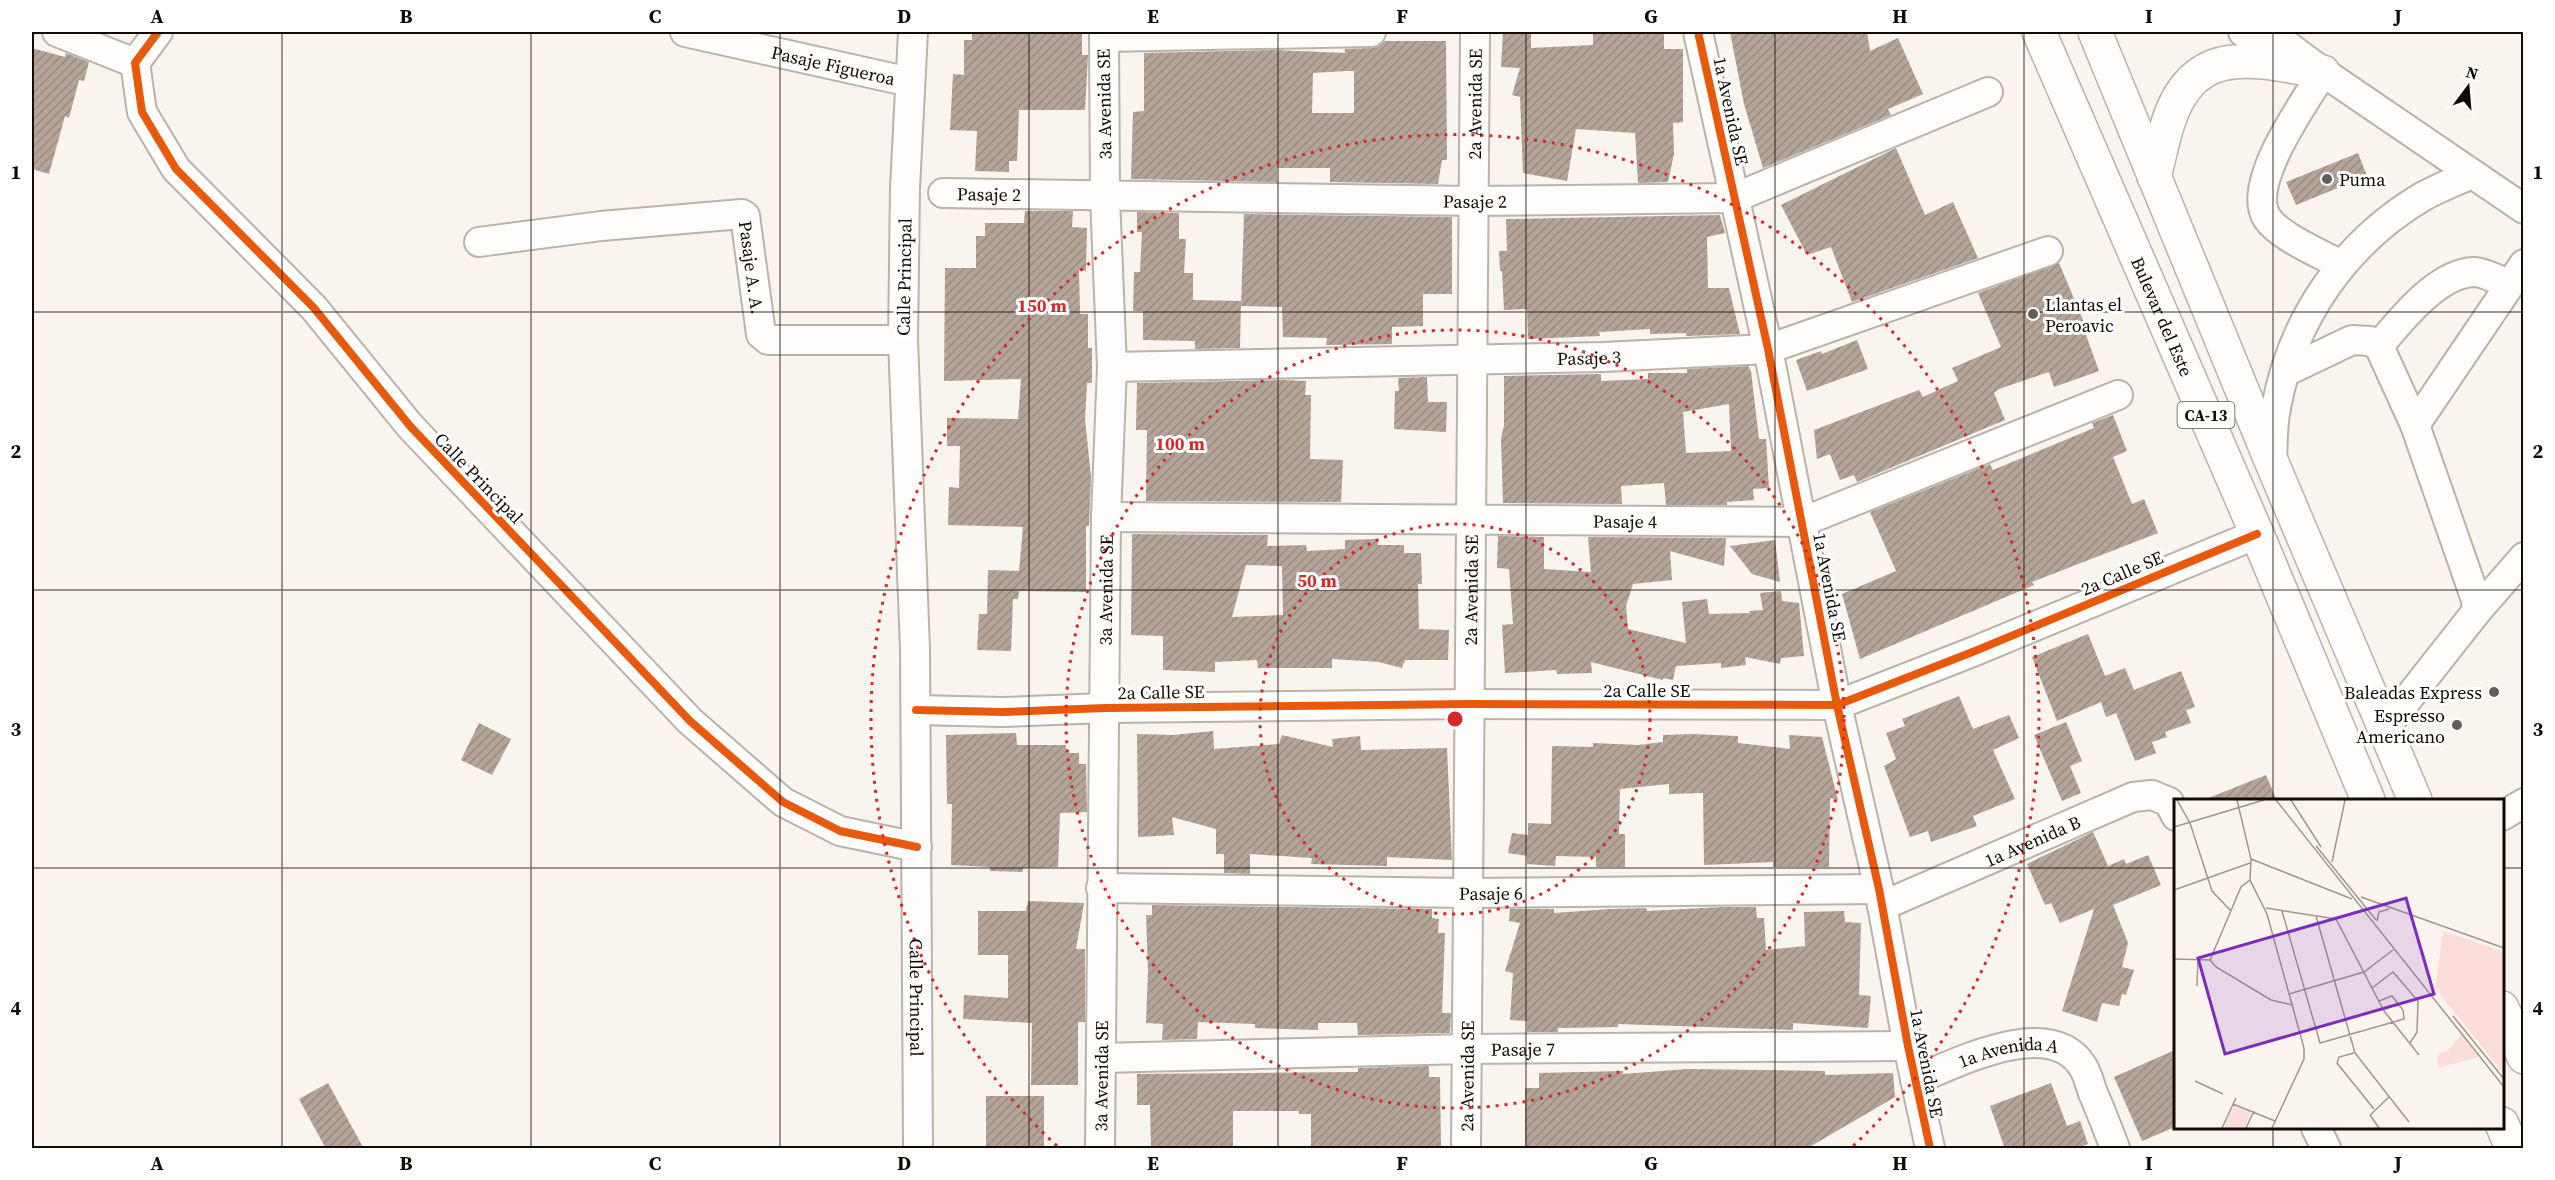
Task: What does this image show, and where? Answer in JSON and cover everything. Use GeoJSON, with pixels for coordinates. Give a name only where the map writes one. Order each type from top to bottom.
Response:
{"type":"FeatureCollection","features":[{"type":"Feature","properties":{"kind":"highway","name":"Bulevar del Este"},"geometry":{"type":"LineString","coordinates":[[2039,32],[2257,534],[2367,799]]}},
{"type":"Feature","properties":{"kind":"highway","name":"CA-13"},"geometry":{"type":"LineString","coordinates":[[2095,32],[2272,463],[2414,799]]}},
{"type":"Feature","properties":{"kind":"highway"},"geometry":{"type":"LineString","coordinates":[[2154,177],[2168,122],[2180,94],[2201,72],[2224,62],[2264,62],[2323,72]]}},
{"type":"Feature","properties":{"kind":"highway"},"geometry":{"type":"LineString","coordinates":[[2112,200],[2152,255],[2244,461],[2258,468],[2272,463]]}},
{"type":"Feature","properties":{"kind":"highway"},"geometry":{"type":"LineString","coordinates":[[2504,1013],[2523,1057]]}},
{"type":"Feature","properties":{"kind":"highway"},"geometry":{"type":"LineString","coordinates":[[2504,1129],[2512,1149]]}},
{"type":"Feature","properties":{"kind":"street"},"geometry":{"type":"LineString","coordinates":[[57,32],[135,63],[158,32]]}},
{"type":"Feature","properties":{"kind":"street","name":"Pasaje Figueroa"},"geometry":{"type":"LineString","coordinates":[[685,32],[910,82]]}},
{"type":"Feature","properties":{"kind":"street","name":"Calle Principal"},"geometry":{"type":"LineString","coordinates":[[913,32],[905,188],[903,340],[916,710],[918,1149]]}},
{"type":"Feature","properties":{"kind":"street"},"geometry":{"type":"LineString","coordinates":[[1104,34],[1371,32]]}},
{"type":"Feature","properties":{"kind":"street","name":"2a Avenida SE"},"geometry":{"type":"LineString","coordinates":[[1466,1149],[1475,32]]}},
{"type":"Feature","properties":{"kind":"street","name":"1a Avenida SE"},"geometry":{"type":"LineString","coordinates":[[1698,32],[1768,349],[1837,705],[1881,898],[1908,1046],[1930,1149]]}},
{"type":"Feature","properties":{"kind":"street"},"geometry":{"type":"LineString","coordinates":[[2242,32],[2293,51]]}},
{"type":"Feature","properties":{"kind":"street"},"geometry":{"type":"LineString","coordinates":[[2269,32],[2323,72],[2523,209]]}},
{"type":"Feature","properties":{"kind":"street","name":"3a Avenida SE"},"geometry":{"type":"LineString","coordinates":[[1100,1149],[1106,517],[1112,367],[1105,197],[1104,34]]}},
{"type":"Feature","properties":{"kind":"street","name":"Calle Principal"},"geometry":{"type":"LineString","coordinates":[[135,63],[142,112],[176,170],[314,308],[410,426],[690,721],[783,802],[840,831],[917,847]]}},
{"type":"Feature","properties":{"kind":"street"},"geometry":{"type":"LineString","coordinates":[[2323,72],[2270,163],[2261,201],[2267,217],[2277,228],[2341,265]]}},
{"type":"Feature","properties":{"kind":"street","name":"Pasaje 2"},"geometry":{"type":"LineString","coordinates":[[943,193],[1474,201],[1734,198],[1988,92]]}},
{"type":"Feature","properties":{"kind":"street"},"geometry":{"type":"LineString","coordinates":[[2272,463],[2275,410],[2289,357],[2310,309],[2341,265],[2379,226],[2423,196],[2472,174]]}},
{"type":"Feature","properties":{"kind":"street","name":"Pasaje A. A."},"geometry":{"type":"LineString","coordinates":[[479,242],[601,226],[742,214],[745,216],[761,334],[768,340],[903,340]]}},
{"type":"Feature","properties":{"kind":"street","name":"Pasaje 3"},"geometry":{"type":"LineString","coordinates":[[1112,367],[1603,357],[1768,349],[2048,251]]}},
{"type":"Feature","properties":{"kind":"street"},"geometry":{"type":"LineString","coordinates":[[2379,346],[2412,307],[2459,275],[2475,272],[2517,274]]}},
{"type":"Feature","properties":{"kind":"street"},"geometry":{"type":"LineString","coordinates":[[2415,425],[2517,274]]}},
{"type":"Feature","properties":{"kind":"street"},"geometry":{"type":"LineString","coordinates":[[2285,372],[2352,340],[2370,341],[2379,346],[2415,425],[2476,600],[2477,611]]}},
{"type":"Feature","properties":{"kind":"street","name":"Pasaje 4"},"geometry":{"type":"LineString","coordinates":[[1106,517],[1802,522],[2118,396]]}},
{"type":"Feature","properties":{"kind":"street","name":"2a Calle SE"},"geometry":{"type":"LineString","coordinates":[[916,710],[1003,712],[1105,708],[1470,704],[1837,705],[1975,651],[2257,534]]}},
{"type":"Feature","properties":{"kind":"street"},"geometry":{"type":"LineString","coordinates":[[2384,729],[2477,611],[2523,557]]}},
{"type":"Feature","properties":{"kind":"street","name":"1a Avenida B"},"geometry":{"type":"LineString","coordinates":[[1881,898],[2133,797],[2152,795],[2169,802],[2174,814]]}},
{"type":"Feature","properties":{"kind":"street"},"geometry":{"type":"LineString","coordinates":[[2504,815],[2523,803]]}},
{"type":"Feature","properties":{"kind":"street","name":"Pasaje 6"},"geometry":{"type":"LineString","coordinates":[[1101,888],[1881,898]]}},
{"type":"Feature","properties":{"kind":"street","name":"1a Avenida A"},"geometry":{"type":"LineString","coordinates":[[1915,1080],[1973,1056],[2024,1043],[2044,1041],[2062,1048],[2083,1067],[2115,1149]]}},
{"type":"Feature","properties":{"kind":"street","name":"Pasaje 7"},"geometry":{"type":"LineString","coordinates":[[1101,1058],[1467,1049],[1908,1046]]}},
{"type":"Feature","properties":{"kind":"street"},"geometry":{"type":"LineString","coordinates":[[2316,1129],[2326,1149]]}},
{"type":"Feature","properties":{"kind":"building"},"geometry":{"type":"Polygon","coordinates":[[[972,32],[1082,32],[1082,55],[1088,55],[1085,110],[1019,110],[1017,161],[1009,161],[1009,172],[975,171],[977,131],[950,130],[953,74],[964,75],[964,40],[972,40],[972,32]]]}},
{"type":"Feature","properties":{"kind":"building"},"geometry":{"type":"Polygon","coordinates":[[[1503,32],[1531,32],[1531,48],[1593,45],[1593,32],[1664,32],[1664,49],[1683,49],[1683,122],[1673,123],[1674,154],[1668,182],[1638,183],[1635,133],[1576,129],[1567,181],[1523,173],[1520,97],[1512,95],[1520,68],[1501,67],[1503,32]]]}},
{"type":"Feature","properties":{"kind":"building"},"geometry":{"type":"Polygon","coordinates":[[[1730,32],[1867,32],[1870,51],[1898,38],[1923,94],[1888,109],[1891,115],[1763,168],[1744,104],[1730,32]]]}},
{"type":"Feature","properties":{"kind":"building"},"geometry":{"type":"Polygon","coordinates":[[[1385,41],[1446,41],[1447,160],[1442,160],[1438,184],[1330,182],[1330,168],[1277,168],[1277,182],[1131,179],[1133,112],[1144,111],[1144,53],[1274,50],[1345,53],[1345,49],[1379,46],[1385,41]],[[1354,71],[1313,73],[1312,113],[1354,113],[1354,71]]]}},
{"type":"Feature","properties":{"kind":"building"},"geometry":{"type":"Polygon","coordinates":[[[32,48],[65,57],[66,53],[89,62],[84,81],[79,80],[69,118],[65,116],[49,174],[32,169],[32,48]]]}},
{"type":"Feature","properties":{"kind":"building"},"geometry":{"type":"Polygon","coordinates":[[[1896,148],[1925,215],[1953,202],[1978,258],[1852,302],[1831,247],[1807,255],[1781,205],[1896,148]]]}},
{"type":"Feature","properties":{"kind":"building","name":"Puma"},"geometry":{"type":"Polygon","coordinates":[[[2358,153],[2367,176],[2296,205],[2286,182],[2358,153]]]}},
{"type":"Feature","properties":{"kind":"building"},"geometry":{"type":"Polygon","coordinates":[[[1025,211],[1073,211],[1072,227],[1087,228],[1086,271],[1079,270],[1080,314],[1088,314],[1088,348],[1092,348],[1092,383],[1087,383],[1085,419],[1091,477],[1089,526],[1086,526],[1086,592],[1019,591],[1018,599],[1013,599],[1011,651],[977,650],[979,614],[987,614],[988,570],[1019,571],[1023,527],[948,525],[949,487],[959,488],[960,446],[947,446],[947,418],[1018,419],[1021,379],[944,381],[945,268],[976,268],[976,236],[985,236],[985,223],[1024,223],[1025,211]]]}},
{"type":"Feature","properties":{"kind":"building"},"geometry":{"type":"Polygon","coordinates":[[[1137,212],[1179,213],[1179,239],[1186,239],[1184,273],[1193,273],[1193,300],[1241,301],[1240,348],[1195,349],[1195,341],[1143,340],[1143,311],[1133,311],[1134,272],[1140,272],[1142,232],[1137,232],[1137,212]]]}},
{"type":"Feature","properties":{"kind":"building"},"geometry":{"type":"Polygon","coordinates":[[[1244,214],[1452,217],[1452,294],[1423,294],[1423,326],[1392,327],[1392,344],[1326,345],[1327,338],[1283,337],[1282,307],[1241,306],[1244,214]]]}},
{"type":"Feature","properties":{"kind":"building"},"geometry":{"type":"Polygon","coordinates":[[[1720,215],[1725,233],[1707,237],[1708,288],[1729,288],[1740,334],[1686,336],[1686,333],[1650,334],[1650,329],[1599,332],[1600,336],[1528,339],[1527,309],[1504,310],[1499,251],[1507,251],[1506,219],[1720,215]]]}},
{"type":"Feature","properties":{"kind":"building"},"geometry":{"type":"Polygon","coordinates":[[[2059,263],[2089,334],[2086,335],[2099,371],[2054,387],[2049,372],[1999,389],[1994,393],[2005,420],[1857,482],[1854,475],[1840,480],[1830,454],[1817,459],[1814,430],[1919,390],[1923,397],[1958,381],[1952,368],[2001,347],[1978,293],[2059,263]]]}},
{"type":"Feature","properties":{"kind":"building"},"geometry":{"type":"Polygon","coordinates":[[[1857,340],[1868,369],[1807,391],[1796,360],[1821,351],[1822,354],[1857,340]]]}},
{"type":"Feature","properties":{"kind":"building"},"geometry":{"type":"Polygon","coordinates":[[[1748,366],[1751,371],[1759,439],[1766,439],[1769,488],[1753,489],[1754,500],[1727,502],[1727,505],[1666,505],[1664,483],[1621,486],[1622,504],[1503,503],[1501,439],[1504,425],[1504,376],[1601,374],[1601,381],[1648,379],[1648,373],[1687,373],[1687,369],[1748,366]],[[1729,404],[1683,412],[1686,453],[1731,451],[1729,404]]]}},
{"type":"Feature","properties":{"kind":"building"},"geometry":{"type":"Polygon","coordinates":[[[1427,377],[1428,402],[1447,402],[1446,432],[1394,429],[1395,391],[1399,391],[1398,378],[1427,377]]]}},
{"type":"Feature","properties":{"kind":"building"},"geometry":{"type":"Polygon","coordinates":[[[1306,381],[1305,395],[1311,395],[1310,459],[1343,460],[1341,502],[1146,501],[1147,430],[1136,430],[1137,383],[1306,381]]]}},
{"type":"Feature","properties":{"kind":"building"},"geometry":{"type":"Polygon","coordinates":[[[2113,415],[2127,451],[2113,457],[2132,504],[2144,499],[2158,533],[2032,582],[2034,585],[1860,659],[1842,594],[1896,571],[1870,512],[1990,464],[1993,470],[2094,428],[2092,423],[2113,415]]]}},
{"type":"Feature","properties":{"kind":"building"},"geometry":{"type":"Polygon","coordinates":[[[1132,534],[1268,535],[1267,546],[1306,545],[1307,551],[1345,549],[1345,540],[1378,539],[1378,545],[1404,545],[1404,553],[1421,553],[1422,584],[1418,584],[1419,629],[1449,630],[1448,660],[1405,660],[1402,668],[1379,662],[1332,659],[1332,668],[1258,668],[1257,660],[1215,662],[1215,672],[1163,670],[1163,636],[1131,635],[1132,534]],[[1246,565],[1232,617],[1283,615],[1282,566],[1246,565]]]}},
{"type":"Feature","properties":{"kind":"building"},"geometry":{"type":"Polygon","coordinates":[[[1498,536],[1544,537],[1544,569],[1591,572],[1588,537],[1726,538],[1724,566],[1670,551],[1672,580],[1633,584],[1626,606],[1628,629],[1686,643],[1682,602],[1707,599],[1709,614],[1750,613],[1749,611],[1763,610],[1760,593],[1781,591],[1782,601],[1799,603],[1804,656],[1781,658],[1780,664],[1745,657],[1746,665],[1721,668],[1721,663],[1676,666],[1673,680],[1663,678],[1663,680],[1591,662],[1592,673],[1557,674],[1556,670],[1505,673],[1502,625],[1513,624],[1509,569],[1497,568],[1498,536]]]}},
{"type":"Feature","properties":{"kind":"building"},"geometry":{"type":"Polygon","coordinates":[[[1775,540],[1780,582],[1752,574],[1730,546],[1775,540]]]}},
{"type":"Feature","properties":{"kind":"building"},"geometry":{"type":"Polygon","coordinates":[[[2088,634],[2105,676],[2125,668],[2134,690],[2181,671],[2195,707],[2186,710],[2191,723],[2165,732],[2167,737],[2152,742],[2156,753],[2135,761],[2116,713],[2106,717],[2101,702],[2057,721],[2032,657],[2088,634]]]}},
{"type":"Feature","properties":{"kind":"building"},"geometry":{"type":"Polygon","coordinates":[[[1959,696],[1973,729],[2009,715],[2019,738],[1993,750],[2015,799],[1973,816],[1977,826],[1931,842],[1928,831],[1910,837],[1884,766],[1896,759],[1886,733],[1905,726],[1902,719],[1959,696]]]}},
{"type":"Feature","properties":{"kind":"building"},"geometry":{"type":"Polygon","coordinates":[[[2066,722],[2082,761],[2070,766],[2081,793],[2062,801],[2034,735],[2066,722]]]}},
{"type":"Feature","properties":{"kind":"building"},"geometry":{"type":"Polygon","coordinates":[[[479,723],[511,739],[492,775],[461,760],[479,723]]]}},
{"type":"Feature","properties":{"kind":"building"},"geometry":{"type":"Polygon","coordinates":[[[1213,731],[1214,749],[1279,744],[1282,735],[1333,747],[1332,739],[1360,736],[1361,750],[1447,748],[1452,860],[1387,857],[1387,866],[1311,864],[1312,858],[1250,854],[1250,874],[1224,873],[1224,854],[1216,854],[1216,829],[1172,817],[1174,835],[1138,837],[1137,734],[1173,735],[1213,731]]]}},
{"type":"Feature","properties":{"kind":"building"},"geometry":{"type":"Polygon","coordinates":[[[1016,733],[1017,745],[1066,745],[1066,753],[1079,753],[1079,764],[1086,764],[1087,812],[1060,813],[1058,867],[1023,868],[1023,872],[990,871],[990,867],[951,865],[952,804],[947,804],[946,735],[1016,733]]]}},
{"type":"Feature","properties":{"kind":"building"},"geometry":{"type":"Polygon","coordinates":[[[1663,735],[1738,736],[1738,743],[1790,749],[1789,735],[1822,737],[1838,800],[1830,798],[1829,867],[1773,867],[1773,862],[1704,865],[1703,793],[1669,794],[1669,784],[1620,789],[1619,834],[1625,834],[1625,867],[1596,867],[1596,857],[1556,856],[1555,866],[1527,864],[1527,856],[1508,853],[1512,833],[1528,835],[1528,823],[1551,824],[1552,746],[1593,747],[1593,743],[1638,745],[1663,742],[1663,735]]]}},
{"type":"Feature","properties":{"kind":"building"},"geometry":{"type":"Polygon","coordinates":[[[2266,775],[2276,799],[2206,799],[2266,775]]]}},
{"type":"Feature","properties":{"kind":"building"},"geometry":{"type":"Polygon","coordinates":[[[2093,832],[2108,866],[2124,859],[2126,864],[2148,855],[2161,885],[2113,905],[2128,943],[2122,967],[2134,970],[2126,995],[2122,994],[2119,1006],[2102,1003],[2097,1022],[2062,1011],[2094,909],[2060,923],[2051,903],[2045,905],[2027,864],[2093,832]]]}},
{"type":"Feature","properties":{"kind":"building"},"geometry":{"type":"Polygon","coordinates":[[[1028,901],[1084,903],[1076,949],[1085,949],[1085,1022],[1078,1022],[1078,1085],[1031,1085],[1032,1023],[963,1019],[964,995],[1008,998],[1008,955],[978,955],[978,911],[1026,911],[1028,901]]]}},
{"type":"Feature","properties":{"kind":"building"},"geometry":{"type":"Polygon","coordinates":[[[1152,905],[1432,909],[1432,918],[1439,919],[1438,933],[1445,933],[1442,1013],[1451,1013],[1450,1033],[1358,1035],[1357,1023],[1318,1023],[1318,1030],[1255,1028],[1255,1024],[1198,1022],[1197,1039],[1162,1040],[1163,1024],[1146,1023],[1148,970],[1146,915],[1152,915],[1152,905]]]}},
{"type":"Feature","properties":{"kind":"building"},"geometry":{"type":"Polygon","coordinates":[[[1756,907],[1757,918],[1764,918],[1766,950],[1805,946],[1804,912],[1844,911],[1845,922],[1861,923],[1859,995],[1871,996],[1868,1028],[1793,1023],[1793,1030],[1618,1024],[1618,1027],[1558,1028],[1558,1032],[1527,1032],[1527,1021],[1510,1020],[1513,973],[1505,971],[1520,923],[1509,921],[1510,909],[1554,909],[1554,913],[1610,909],[1646,908],[1647,911],[1756,907]]]}},
{"type":"Feature","properties":{"kind":"building"},"geometry":{"type":"Polygon","coordinates":[[[2174,1050],[2174,1127],[2142,1141],[2114,1077],[2174,1050]]]}},
{"type":"Feature","properties":{"kind":"building"},"geometry":{"type":"Polygon","coordinates":[[[1429,1066],[1429,1077],[1440,1077],[1441,1149],[1311,1149],[1311,1114],[1299,1114],[1299,1111],[1233,1111],[1233,1149],[1151,1149],[1150,1105],[1137,1105],[1137,1074],[1358,1072],[1358,1068],[1429,1066]]]}},
{"type":"Feature","properties":{"kind":"building"},"geometry":{"type":"Polygon","coordinates":[[[1687,1069],[1825,1071],[1825,1075],[1893,1073],[1895,1097],[1806,1149],[1525,1149],[1525,1088],[1539,1088],[1539,1073],[1623,1071],[1623,1074],[1687,1069]]]}},
{"type":"Feature","properties":{"kind":"building"},"geometry":{"type":"Polygon","coordinates":[[[328,1083],[364,1149],[326,1149],[299,1099],[328,1083]]]}},
{"type":"Feature","properties":{"kind":"building"},"geometry":{"type":"Polygon","coordinates":[[[2051,1083],[2067,1126],[2080,1121],[2088,1144],[2075,1149],[2005,1149],[1990,1106],[2051,1083]]]}},
{"type":"Feature","properties":{"kind":"building"},"geometry":{"type":"Polygon","coordinates":[[[986,1096],[1044,1096],[1044,1149],[986,1149],[986,1096]]]}},
{"type":"Feature","properties":{"kind":"cycle path"},"geometry":{"type":"LineString","coordinates":[[158,32],[135,63],[142,112],[176,169],[314,308],[410,426],[690,721],[783,802],[840,831],[917,847]]}},
{"type":"Feature","properties":{"kind":"cycle path"},"geometry":{"type":"LineString","coordinates":[[1698,32],[1768,349],[1837,705],[1879,889],[1908,1046],[1930,1148]]}},
{"type":"Feature","properties":{"kind":"cycle path"},"geometry":{"type":"LineString","coordinates":[[916,710],[1003,712],[1105,708],[1470,704],[1837,705],[1975,651],[2257,534]]}},
{"type":"Feature","properties":{"kind":"place","name":"Puma"},"geometry":{"type":"Point","coordinates":[2327,179]}},
{"type":"Feature","properties":{"kind":"place","name":"Llantas el Peroavic"},"geometry":{"type":"Point","coordinates":[2033,314]}},
{"type":"Feature","properties":{"kind":"place","name":"Baleadas Express"},"geometry":{"type":"Point","coordinates":[2494,692]}},
{"type":"Feature","properties":{"kind":"place","name":"Espresso Americano"},"geometry":{"type":"Point","coordinates":[2457,725]}}]}
